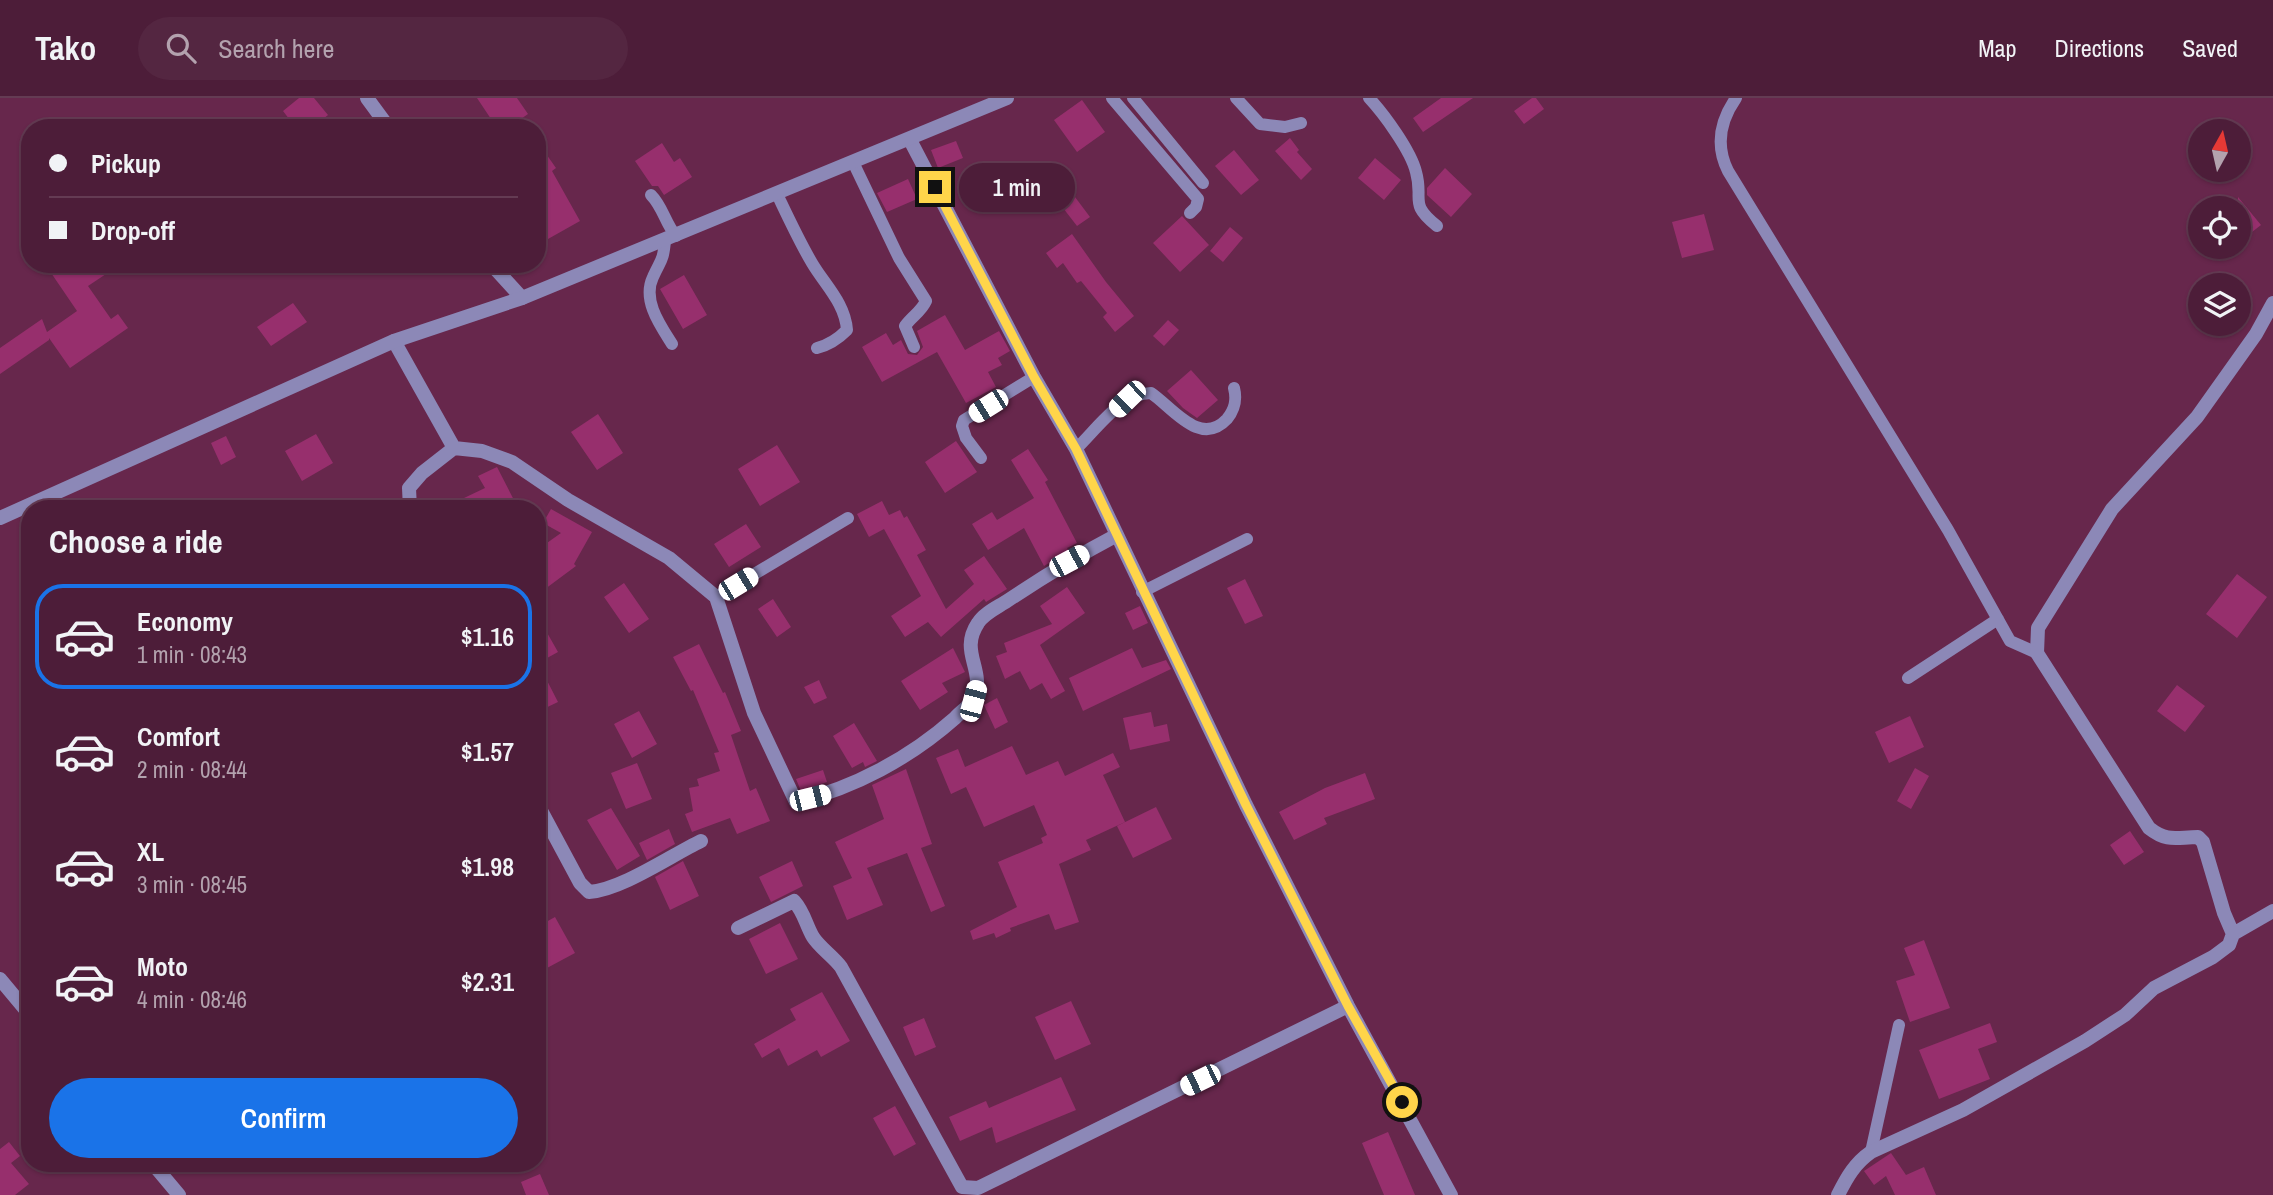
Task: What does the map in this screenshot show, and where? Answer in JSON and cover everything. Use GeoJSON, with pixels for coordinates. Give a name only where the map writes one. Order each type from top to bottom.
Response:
{"type":"FeatureCollection","features":[{"type":"Feature","properties":{"kind":"street"},"geometry":{"type":"LineString","coordinates":[[367,98],[382,119]]}},
{"type":"Feature","properties":{"kind":"street"},"geometry":{"type":"LineString","coordinates":[[40,500],[394,341],[522,299],[1007,98]]}},
{"type":"Feature","properties":{"kind":"street"},"geometry":{"type":"LineString","coordinates":[[910,140],[1034,377],[1076,449],[1246,805],[1348,1006],[1451,1195]]}},
{"type":"Feature","properties":{"kind":"street"},"geometry":{"type":"LineString","coordinates":[[499,273],[522,299]]}},
{"type":"Feature","properties":{"kind":"street"},"geometry":{"type":"LineString","coordinates":[[1838,1195],[1849,1173],[1871,1152],[1963,1110],[2085,1041],[2125,1015],[2154,988],[2195,968],[2229,946],[2233,934],[2203,842],[2198,837],[2170,839],[2158,836],[2149,828],[2037,653],[2038,628],[2112,509],[2196,416],[2256,334],[2273,303]]}},
{"type":"Feature","properties":{"kind":"street"},"geometry":{"type":"LineString","coordinates":[[394,341],[454,448]]}},
{"type":"Feature","properties":{"kind":"street"},"geometry":{"type":"LineString","coordinates":[[410,500],[409,488],[422,473],[454,448],[482,451],[512,462],[568,500],[669,558],[716,597],[754,713],[796,802],[825,795],[889,765],[939,732],[973,701],[978,681],[969,647],[971,634],[980,620],[1044,575],[1117,535]]}},
{"type":"Feature","properties":{"kind":"street"},"geometry":{"type":"LineString","coordinates":[[0,518],[21,509]]}},
{"type":"Feature","properties":{"kind":"street"},"geometry":{"type":"LineString","coordinates":[[546,820],[580,883],[589,892],[600,891],[625,880],[701,841]]}},
{"type":"Feature","properties":{"kind":"street"},"geometry":{"type":"LineString","coordinates":[[738,928],[794,901],[802,909],[814,939],[841,967],[962,1187],[968,1189],[978,1188],[1348,1006]]}},
{"type":"Feature","properties":{"kind":"street"},"geometry":{"type":"LineString","coordinates":[[2233,934],[2273,911]]}},
{"type":"Feature","properties":{"kind":"street"},"geometry":{"type":"LineString","coordinates":[[0,979],[21,1004]]}},
{"type":"Feature","properties":{"kind":"street"},"geometry":{"type":"LineString","coordinates":[[160,1172],[179,1195]]}},
{"type":"Feature","properties":{"kind":"lane"},"geometry":{"type":"LineString","coordinates":[[1112,98],[1198,199],[1196,207],[1190,213]]}},
{"type":"Feature","properties":{"kind":"lane"},"geometry":{"type":"LineString","coordinates":[[1133,98],[1203,183]]}},
{"type":"Feature","properties":{"kind":"lane"},"geometry":{"type":"LineString","coordinates":[[1236,98],[1260,124],[1284,127],[1301,123]]}},
{"type":"Feature","properties":{"kind":"lane"},"geometry":{"type":"LineString","coordinates":[[1368,98],[1400,140],[1416,173],[1420,209],[1437,226]]}},
{"type":"Feature","properties":{"kind":"lane"},"geometry":{"type":"LineString","coordinates":[[1736,98],[1722,121],[1721,158],[1728,171],[1948,530],[2010,641],[2037,653]]}},
{"type":"Feature","properties":{"kind":"lane"},"geometry":{"type":"LineString","coordinates":[[853,162],[899,258],[926,301],[922,311],[910,318],[905,326],[914,347]]}},
{"type":"Feature","properties":{"kind":"lane"},"geometry":{"type":"LineString","coordinates":[[777,194],[813,265],[836,298],[846,322],[847,330],[839,338],[817,348]]}},
{"type":"Feature","properties":{"kind":"lane"},"geometry":{"type":"LineString","coordinates":[[651,195],[659,203],[670,238],[649,289],[650,304],[672,344]]}},
{"type":"Feature","properties":{"kind":"lane"},"geometry":{"type":"LineString","coordinates":[[981,458],[966,438],[962,426],[964,420],[1034,377]]}},
{"type":"Feature","properties":{"kind":"lane"},"geometry":{"type":"LineString","coordinates":[[1076,449],[1127,399],[1139,393],[1152,393],[1177,418],[1200,428],[1214,427],[1225,421],[1236,400],[1234,388]]}},
{"type":"Feature","properties":{"kind":"lane"},"geometry":{"type":"LineString","coordinates":[[716,597],[848,518]]}},
{"type":"Feature","properties":{"kind":"lane"},"geometry":{"type":"LineString","coordinates":[[1142,592],[1247,538]]}},
{"type":"Feature","properties":{"kind":"lane"},"geometry":{"type":"LineString","coordinates":[[1908,678],[1998,619]]}},
{"type":"Feature","properties":{"kind":"lane"},"geometry":{"type":"LineString","coordinates":[[1871,1152],[1899,1025]]}},
{"type":"Feature","properties":{"kind":"building"},"geometry":{"type":"Polygon","coordinates":[[[299,98],[314,98],[328,115],[323,119],[289,119],[283,111],[299,98]]]}},
{"type":"Feature","properties":{"kind":"building"},"geometry":{"type":"Polygon","coordinates":[[[477,98],[517,98],[528,114],[521,119],[491,119],[477,98]]]}},
{"type":"Feature","properties":{"kind":"building"},"geometry":{"type":"Polygon","coordinates":[[[1441,98],[1473,98],[1423,132],[1413,118],[1441,98]]]}},
{"type":"Feature","properties":{"kind":"building"},"geometry":{"type":"Polygon","coordinates":[[[1536,98],[1544,109],[1524,124],[1514,111],[1536,98]]]}},
{"type":"Feature","properties":{"kind":"building"},"geometry":{"type":"Polygon","coordinates":[[[1082,100],[1105,132],[1077,152],[1054,120],[1082,100]]]}},
{"type":"Feature","properties":{"kind":"building"},"geometry":{"type":"Polygon","coordinates":[[[1290,138],[1299,150],[1297,152],[1312,169],[1301,180],[1275,151],[1290,138]]]}},
{"type":"Feature","properties":{"kind":"building"},"geometry":{"type":"Polygon","coordinates":[[[956,141],[963,158],[938,168],[931,150],[956,141]]]}},
{"type":"Feature","properties":{"kind":"building"},"geometry":{"type":"Polygon","coordinates":[[[662,143],[674,162],[680,158],[692,177],[664,195],[658,186],[652,186],[635,161],[662,143]]]}},
{"type":"Feature","properties":{"kind":"building"},"geometry":{"type":"Polygon","coordinates":[[[1234,150],[1259,180],[1241,195],[1215,166],[1234,150]]]}},
{"type":"Feature","properties":{"kind":"building"},"geometry":{"type":"Polygon","coordinates":[[[546,154],[556,168],[552,171],[580,221],[548,239],[546,154]]]}},
{"type":"Feature","properties":{"kind":"building"},"geometry":{"type":"Polygon","coordinates":[[[1375,158],[1401,180],[1384,200],[1358,178],[1375,158]]]}},
{"type":"Feature","properties":{"kind":"building"},"geometry":{"type":"Polygon","coordinates":[[[1445,168],[1472,194],[1451,217],[1427,195],[1427,188],[1445,168]]]}},
{"type":"Feature","properties":{"kind":"building"},"geometry":{"type":"Polygon","coordinates":[[[908,179],[917,199],[887,212],[877,193],[908,179]]]}},
{"type":"Feature","properties":{"kind":"building"},"geometry":{"type":"Polygon","coordinates":[[[1066,185],[1090,217],[1077,226],[1053,195],[1066,185]]]}},
{"type":"Feature","properties":{"kind":"building"},"geometry":{"type":"Polygon","coordinates":[[[2251,213],[2261,225],[2251,233],[2251,213]]]}},
{"type":"Feature","properties":{"kind":"building"},"geometry":{"type":"Polygon","coordinates":[[[1704,214],[1714,250],[1682,258],[1672,222],[1704,214]]]}},
{"type":"Feature","properties":{"kind":"building"},"geometry":{"type":"Polygon","coordinates":[[[1182,216],[1209,245],[1180,272],[1153,243],[1182,216]]]}},
{"type":"Feature","properties":{"kind":"building"},"geometry":{"type":"Polygon","coordinates":[[[1230,227],[1243,238],[1223,262],[1210,251],[1230,227]]]}},
{"type":"Feature","properties":{"kind":"building"},"geometry":{"type":"Polygon","coordinates":[[[1072,234],[1134,316],[1115,332],[1103,317],[1107,313],[1081,281],[1077,283],[1063,263],[1057,268],[1046,253],[1072,234]]]}},
{"type":"Feature","properties":{"kind":"building"},"geometry":{"type":"Polygon","coordinates":[[[51,273],[108,273],[88,286],[111,319],[118,314],[128,328],[70,368],[49,338],[0,374],[0,348],[42,319],[47,332],[77,311],[51,273]]]}},
{"type":"Feature","properties":{"kind":"building"},"geometry":{"type":"Polygon","coordinates":[[[684,275],[707,315],[683,329],[660,289],[684,275]]]}},
{"type":"Feature","properties":{"kind":"building"},"geometry":{"type":"Polygon","coordinates":[[[293,303],[307,322],[271,346],[257,327],[293,303]]]}},
{"type":"Feature","properties":{"kind":"building"},"geometry":{"type":"Polygon","coordinates":[[[945,315],[965,350],[999,331],[1010,351],[998,358],[1002,365],[988,372],[996,387],[966,403],[937,352],[882,382],[862,347],[886,333],[893,345],[901,340],[908,354],[917,355],[923,347],[917,331],[945,315]]]}},
{"type":"Feature","properties":{"kind":"building"},"geometry":{"type":"Polygon","coordinates":[[[1168,320],[1179,330],[1164,346],[1153,336],[1168,320]]]}},
{"type":"Feature","properties":{"kind":"building"},"geometry":{"type":"Polygon","coordinates":[[[1191,370],[1218,400],[1197,418],[1167,391],[1191,370]]]}},
{"type":"Feature","properties":{"kind":"building"},"geometry":{"type":"Polygon","coordinates":[[[598,414],[623,453],[597,470],[571,432],[598,414]]]}},
{"type":"Feature","properties":{"kind":"building"},"geometry":{"type":"Polygon","coordinates":[[[316,434],[333,463],[302,481],[285,451],[316,434]]]}},
{"type":"Feature","properties":{"kind":"building"},"geometry":{"type":"Polygon","coordinates":[[[226,436],[236,457],[221,465],[211,443],[226,436]]]}},
{"type":"Feature","properties":{"kind":"building"},"geometry":{"type":"Polygon","coordinates":[[[956,441],[977,472],[945,493],[925,462],[956,441]]]}},
{"type":"Feature","properties":{"kind":"building"},"geometry":{"type":"Polygon","coordinates":[[[777,445],[800,482],[760,506],[738,469],[777,445]]]}},
{"type":"Feature","properties":{"kind":"building"},"geometry":{"type":"Polygon","coordinates":[[[1028,449],[1048,480],[1045,482],[1077,543],[1044,566],[1024,528],[988,550],[972,524],[992,512],[997,520],[1034,498],[1011,460],[1028,449]]]}},
{"type":"Feature","properties":{"kind":"building"},"geometry":{"type":"Polygon","coordinates":[[[497,467],[514,500],[460,500],[485,488],[478,476],[497,467]]]}},
{"type":"Feature","properties":{"kind":"building"},"geometry":{"type":"Polygon","coordinates":[[[882,501],[889,515],[900,510],[904,518],[907,516],[926,550],[917,555],[946,609],[974,584],[964,570],[984,556],[1007,589],[986,602],[984,599],[941,637],[928,622],[905,637],[891,616],[921,596],[884,529],[869,537],[857,514],[882,501]]]}},
{"type":"Feature","properties":{"kind":"building"},"geometry":{"type":"Polygon","coordinates":[[[551,509],[592,532],[574,564],[576,566],[546,588],[546,544],[561,533],[546,525],[546,518],[551,509]]]}},
{"type":"Feature","properties":{"kind":"building"},"geometry":{"type":"Polygon","coordinates":[[[746,524],[761,547],[729,567],[714,544],[746,524]]]}},
{"type":"Feature","properties":{"kind":"building"},"geometry":{"type":"Polygon","coordinates":[[[2237,574],[2267,597],[2237,638],[2206,614],[2237,574]]]}},
{"type":"Feature","properties":{"kind":"building"},"geometry":{"type":"Polygon","coordinates":[[[1245,579],[1263,616],[1245,624],[1227,588],[1245,579]]]}},
{"type":"Feature","properties":{"kind":"building"},"geometry":{"type":"Polygon","coordinates":[[[624,583],[649,619],[629,633],[604,597],[624,583]]]}},
{"type":"Feature","properties":{"kind":"building"},"geometry":{"type":"Polygon","coordinates":[[[1067,587],[1085,613],[1040,645],[1065,691],[1051,699],[1042,683],[1030,690],[1020,671],[1005,679],[996,656],[1007,652],[1004,643],[1052,624],[1040,606],[1067,587]]]}},
{"type":"Feature","properties":{"kind":"building"},"geometry":{"type":"Polygon","coordinates":[[[773,599],[791,627],[777,637],[758,609],[773,599]]]}},
{"type":"Feature","properties":{"kind":"building"},"geometry":{"type":"Polygon","coordinates":[[[1140,606],[1148,623],[1133,630],[1125,613],[1140,606]]]}},
{"type":"Feature","properties":{"kind":"building"},"geometry":{"type":"Polygon","coordinates":[[[546,631],[558,652],[546,659],[546,631]]]}},
{"type":"Feature","properties":{"kind":"building"},"geometry":{"type":"Polygon","coordinates":[[[699,644],[723,693],[725,692],[741,731],[731,735],[750,791],[756,788],[770,821],[737,834],[730,818],[692,832],[685,814],[693,811],[689,788],[699,786],[697,779],[720,771],[714,753],[719,752],[693,690],[691,691],[673,657],[699,644]]]}},
{"type":"Feature","properties":{"kind":"building"},"geometry":{"type":"Polygon","coordinates":[[[953,648],[965,672],[942,683],[948,692],[920,710],[901,681],[953,648]]]}},
{"type":"Feature","properties":{"kind":"building"},"geometry":{"type":"Polygon","coordinates":[[[1132,648],[1142,668],[1166,660],[1171,669],[1083,711],[1069,678],[1132,648]]]}},
{"type":"Feature","properties":{"kind":"building"},"geometry":{"type":"Polygon","coordinates":[[[546,679],[558,702],[546,708],[546,679]]]}},
{"type":"Feature","properties":{"kind":"building"},"geometry":{"type":"Polygon","coordinates":[[[819,680],[827,698],[814,704],[804,687],[819,680]]]}},
{"type":"Feature","properties":{"kind":"building"},"geometry":{"type":"Polygon","coordinates":[[[2177,685],[2205,706],[2185,732],[2157,711],[2177,685]]]}},
{"type":"Feature","properties":{"kind":"building"},"geometry":{"type":"Polygon","coordinates":[[[997,698],[1008,722],[995,729],[984,705],[997,698]]]}},
{"type":"Feature","properties":{"kind":"building"},"geometry":{"type":"Polygon","coordinates":[[[639,711],[657,744],[632,758],[614,724],[639,711]]]}},
{"type":"Feature","properties":{"kind":"building"},"geometry":{"type":"Polygon","coordinates":[[[1151,712],[1154,727],[1167,724],[1170,741],[1130,750],[1123,718],[1151,712]]]}},
{"type":"Feature","properties":{"kind":"building"},"geometry":{"type":"Polygon","coordinates":[[[1910,716],[1924,747],[1889,763],[1875,732],[1910,716]]]}},
{"type":"Feature","properties":{"kind":"building"},"geometry":{"type":"Polygon","coordinates":[[[854,723],[877,761],[865,767],[863,762],[852,768],[833,736],[854,723]]]}},
{"type":"Feature","properties":{"kind":"building"},"geometry":{"type":"Polygon","coordinates":[[[1012,746],[1026,775],[1058,761],[1065,776],[1113,753],[1120,767],[1103,775],[1125,822],[1086,840],[1091,850],[1059,864],[1079,922],[1055,930],[1049,914],[1010,928],[1011,931],[996,938],[994,933],[973,940],[970,931],[1017,907],[998,862],[1043,843],[1041,838],[1047,835],[1034,805],[984,827],[966,787],[951,794],[936,758],[958,749],[965,767],[1012,746]]]}},
{"type":"Feature","properties":{"kind":"building"},"geometry":{"type":"Polygon","coordinates":[[[637,763],[652,799],[626,809],[611,773],[637,763]]]}},
{"type":"Feature","properties":{"kind":"building"},"geometry":{"type":"Polygon","coordinates":[[[1915,768],[1929,776],[1911,809],[1897,801],[1915,768]]]}},
{"type":"Feature","properties":{"kind":"building"},"geometry":{"type":"Polygon","coordinates":[[[906,769],[932,844],[921,848],[945,906],[931,912],[907,853],[867,868],[883,905],[847,920],[833,886],[852,878],[835,842],[884,819],[872,785],[906,769]]]}},
{"type":"Feature","properties":{"kind":"building"},"geometry":{"type":"Polygon","coordinates":[[[823,770],[827,782],[801,791],[796,779],[823,770]]]}},
{"type":"Feature","properties":{"kind":"building"},"geometry":{"type":"Polygon","coordinates":[[[1365,773],[1375,799],[1324,818],[1327,824],[1294,840],[1279,812],[1325,788],[1365,773]]]}},
{"type":"Feature","properties":{"kind":"building"},"geometry":{"type":"Polygon","coordinates":[[[1156,807],[1172,839],[1133,858],[1117,826],[1156,807]]]}},
{"type":"Feature","properties":{"kind":"building"},"geometry":{"type":"Polygon","coordinates":[[[611,808],[640,856],[617,870],[587,820],[611,808]]]}},
{"type":"Feature","properties":{"kind":"building"},"geometry":{"type":"Polygon","coordinates":[[[669,829],[675,844],[647,860],[639,843],[669,829]]]}},
{"type":"Feature","properties":{"kind":"building"},"geometry":{"type":"Polygon","coordinates":[[[2130,831],[2144,852],[2124,865],[2110,845],[2130,831]]]}},
{"type":"Feature","properties":{"kind":"building"},"geometry":{"type":"Polygon","coordinates":[[[683,861],[699,896],[670,910],[655,877],[683,861]]]}},
{"type":"Feature","properties":{"kind":"building"},"geometry":{"type":"Polygon","coordinates":[[[792,861],[803,886],[771,902],[759,877],[792,861]]]}},
{"type":"Feature","properties":{"kind":"building"},"geometry":{"type":"Polygon","coordinates":[[[555,917],[575,953],[547,968],[546,966],[546,922],[555,917]]]}},
{"type":"Feature","properties":{"kind":"building"},"geometry":{"type":"Polygon","coordinates":[[[780,923],[798,959],[766,974],[749,939],[780,923]]]}},
{"type":"Feature","properties":{"kind":"building"},"geometry":{"type":"Polygon","coordinates":[[[1924,940],[1950,1008],[1910,1022],[1896,981],[1915,975],[1904,948],[1924,940]]]}},
{"type":"Feature","properties":{"kind":"building"},"geometry":{"type":"Polygon","coordinates":[[[822,992],[850,1041],[821,1057],[817,1050],[788,1066],[779,1048],[762,1058],[754,1044],[796,1020],[790,1009],[822,992]]]}},
{"type":"Feature","properties":{"kind":"building"},"geometry":{"type":"Polygon","coordinates":[[[1071,1001],[1091,1044],[1055,1060],[1035,1017],[1071,1001]]]}},
{"type":"Feature","properties":{"kind":"building"},"geometry":{"type":"Polygon","coordinates":[[[924,1018],[936,1047],[915,1056],[903,1027],[924,1018]]]}},
{"type":"Feature","properties":{"kind":"building"},"geometry":{"type":"Polygon","coordinates":[[[1990,1023],[1997,1042],[1978,1049],[1990,1079],[1939,1099],[1919,1050],[1990,1023]]]}},
{"type":"Feature","properties":{"kind":"building"},"geometry":{"type":"Polygon","coordinates":[[[1061,1077],[1076,1110],[996,1143],[992,1127],[960,1141],[949,1117],[986,1101],[989,1108],[1061,1077]]]}},
{"type":"Feature","properties":{"kind":"building"},"geometry":{"type":"Polygon","coordinates":[[[895,1106],[916,1144],[894,1156],[873,1118],[895,1106]]]}},
{"type":"Feature","properties":{"kind":"building"},"geometry":{"type":"Polygon","coordinates":[[[1388,1132],[1415,1195],[1384,1195],[1362,1143],[1388,1132]]]}},
{"type":"Feature","properties":{"kind":"building"},"geometry":{"type":"Polygon","coordinates":[[[9,1142],[20,1156],[11,1163],[29,1184],[15,1195],[0,1195],[0,1149],[9,1142]]]}},
{"type":"Feature","properties":{"kind":"building"},"geometry":{"type":"Polygon","coordinates":[[[1891,1153],[1906,1175],[1924,1167],[1936,1195],[1895,1195],[1886,1176],[1874,1185],[1864,1171],[1891,1153]]]}},
{"type":"Feature","properties":{"kind":"building"},"geometry":{"type":"Polygon","coordinates":[[[540,1174],[549,1195],[526,1195],[521,1182],[540,1174]]]}},
{"type":"Feature","properties":{"kind":"route"},"geometry":{"type":"LineString","coordinates":[[935,187],[1034,377],[1076,449],[1246,805],[1348,1006],[1402,1102]]}}]}
